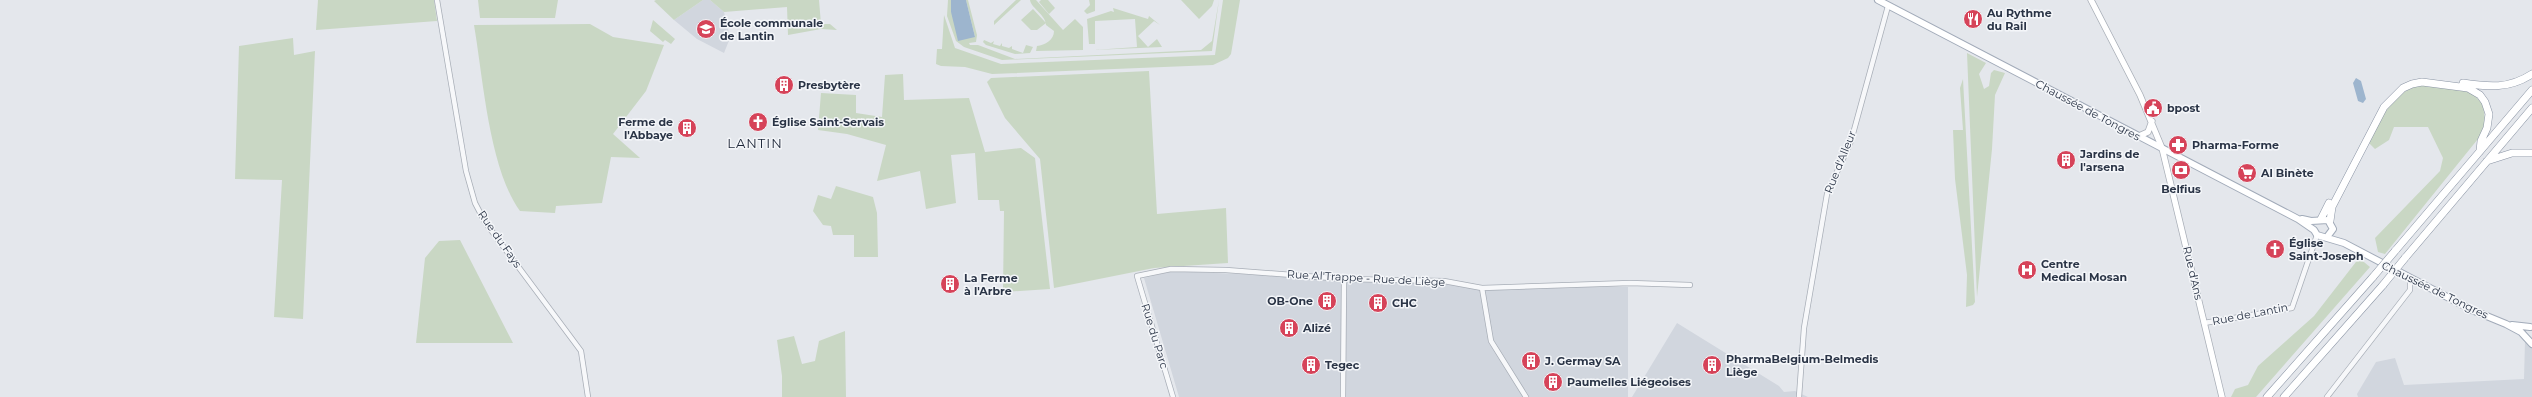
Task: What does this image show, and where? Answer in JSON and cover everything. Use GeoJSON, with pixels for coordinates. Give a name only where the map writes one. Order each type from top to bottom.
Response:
{"type":"FeatureCollection","features":[{"type":"Feature","properties":{"kind":"highway"},"geometry":{"type":"LineString","coordinates":[[2320,219],[2378,110],[2391,91],[2400,84],[2411,79],[2422,78],[2491,87],[2504,86],[2520,82],[2532,74]]}},
{"type":"Feature","properties":{"kind":"highway"},"geometry":{"type":"LineString","coordinates":[[2330,221],[2332,207],[2384,107],[2403,88],[2422,82],[2474,90],[2485,102],[2489,114],[2488,128],[2481,141],[2480,151]]}},
{"type":"Feature","properties":{"kind":"highway"},"geometry":{"type":"LineString","coordinates":[[2267,397],[2373,277],[2532,90]]}},
{"type":"Feature","properties":{"kind":"highway"},"geometry":{"type":"LineString","coordinates":[[2284,397],[2383,285],[2532,108]]}},
{"type":"Feature","properties":{"kind":"highway"},"geometry":{"type":"LineString","coordinates":[[2487,161],[2512,153],[2532,154]]}},
{"type":"Feature","properties":{"kind":"main road","name":"Chaussée de Tongres"},"geometry":{"type":"LineString","coordinates":[[1878,0],[2298,218],[2316,233],[2344,243],[2410,278],[2506,324],[2526,337],[2532,344]]}},
{"type":"Feature","properties":{"kind":"main road","name":"Rue d'Ans"},"geometry":{"type":"LineString","coordinates":[[2092,0],[2152,121],[2162,148],[2222,397]]}},
{"type":"Feature","properties":{"kind":"main road"},"geometry":{"type":"LineString","coordinates":[[2138,136],[2148,132],[2152,121]]}},
{"type":"Feature","properties":{"kind":"main road"},"geometry":{"type":"LineString","coordinates":[[2166,162],[2176,156]]}},
{"type":"Feature","properties":{"kind":"main road","name":"Chaussée de Tongres"},"geometry":{"type":"LineString","coordinates":[[2298,218],[2311,221],[2320,219],[2330,221]]}},
{"type":"Feature","properties":{"kind":"main road"},"geometry":{"type":"LineString","coordinates":[[2316,233],[2315,224],[2320,219]]}},
{"type":"Feature","properties":{"kind":"main road"},"geometry":{"type":"LineString","coordinates":[[2326,237],[2332,231],[2330,221]]}},
{"type":"Feature","properties":{"kind":"main road","name":"Chaussée de Tongres"},"geometry":{"type":"LineString","coordinates":[[2332,231],[2344,243]]}},
{"type":"Feature","properties":{"kind":"main road","name":"Chaussée de Tongres"},"geometry":{"type":"LineString","coordinates":[[2506,324],[2531,327]]}},
{"type":"Feature","properties":{"kind":"main road"},"geometry":{"type":"LineString","coordinates":[[2526,337],[2531,327]]}},
{"type":"Feature","properties":{"kind":"street","name":"Rue du Fays"},"geometry":{"type":"LineString","coordinates":[[437,0],[466,171],[475,203],[485,222],[581,351],[588,397]]}},
{"type":"Feature","properties":{"kind":"street","name":"Rue d'Alleur"},"geometry":{"type":"LineString","coordinates":[[1799,397],[1804,328],[1826,194],[1851,141],[1888,6]]}},
{"type":"Feature","properties":{"kind":"street","name":"Rue de Lantin"},"geometry":{"type":"LineString","coordinates":[[2204,323],[2292,308],[2316,233]]}},
{"type":"Feature","properties":{"kind":"street","name":"Rue Al'Trappe - Rue de Liège"},"geometry":{"type":"LineString","coordinates":[[1137,276],[1171,269],[1226,270],[1344,279],[1444,281],[1482,288],[1630,283],[1690,285]]}},
{"type":"Feature","properties":{"kind":"street","name":"Rue du Parc"},"geometry":{"type":"LineString","coordinates":[[1137,276],[1173,397]]}},
{"type":"Feature","properties":{"kind":"street"},"geometry":{"type":"LineString","coordinates":[[2327,397],[2410,290],[2410,278]]}},
{"type":"Feature","properties":{"kind":"street"},"geometry":{"type":"LineString","coordinates":[[1342,397],[1344,279]]}},
{"type":"Feature","properties":{"kind":"street"},"geometry":{"type":"LineString","coordinates":[[1482,288],[1491,341],[1526,397]]}},
{"type":"Feature","properties":{"kind":"shaded area","name":"École communale de Lantin"},"geometry":{"type":"Polygon","coordinates":[[[703,0],[710,0],[724,12],[730,38],[724,53],[697,39],[674,20],[703,0]]]}},
{"type":"Feature","properties":{"kind":"shaded area"},"geometry":{"type":"Polygon","coordinates":[[[1173,271],[1481,285],[1628,287],[1628,397],[1179,397],[1144,278],[1173,271]]]}},
{"type":"Feature","properties":{"kind":"shaded area"},"geometry":{"type":"Polygon","coordinates":[[[1677,323],[1779,386],[1784,392],[1795,391],[1808,397],[1632,397],[1677,323]]]}},
{"type":"Feature","properties":{"kind":"shaded area"},"geometry":{"type":"Polygon","coordinates":[[[2525,341],[2532,344],[2532,397],[2358,397],[2357,394],[2376,362],[2395,358],[2404,385],[2524,379],[2525,341]]]}},
{"type":"Feature","properties":{"kind":"green space"},"geometry":{"type":"Polygon","coordinates":[[[318,0],[434,0],[437,21],[316,30],[318,0]]]}},
{"type":"Feature","properties":{"kind":"green space"},"geometry":{"type":"Polygon","coordinates":[[[478,0],[558,0],[555,18],[480,18],[478,0]]]}},
{"type":"Feature","properties":{"kind":"green space"},"geometry":{"type":"Polygon","coordinates":[[[703,0],[674,20],[654,1],[703,0]]]}},
{"type":"Feature","properties":{"kind":"green space"},"geometry":{"type":"Polygon","coordinates":[[[710,0],[819,0],[821,24],[830,24],[837,30],[821,29],[788,35],[787,7],[724,12],[710,0]]]}},
{"type":"Feature","properties":{"kind":"green space"},"geometry":{"type":"Polygon","coordinates":[[[948,0],[951,0],[951,12],[975,37],[966,0],[968,0],[977,35],[976,42],[969,43],[970,45],[978,45],[1015,59],[1201,50],[1212,41],[1219,0],[1212,51],[1002,60],[964,47],[956,41],[947,16],[948,0]]]}},
{"type":"Feature","properties":{"kind":"green space"},"geometry":{"type":"Polygon","coordinates":[[[1016,0],[1021,0],[994,25],[994,21],[1016,0]]]}},
{"type":"Feature","properties":{"kind":"green space"},"geometry":{"type":"Polygon","coordinates":[[[1030,0],[1036,0],[1063,30],[1075,19],[1083,27],[1083,50],[1036,51],[1037,46],[1046,43],[1051,39],[1054,31],[1046,25],[1044,18],[1033,6],[1030,0]]]}},
{"type":"Feature","properties":{"kind":"green space"},"geometry":{"type":"Polygon","coordinates":[[[1041,0],[1048,0],[1055,8],[1049,14],[1039,2],[1041,0]]]}},
{"type":"Feature","properties":{"kind":"green space"},"geometry":{"type":"Polygon","coordinates":[[[1089,0],[1095,0],[1095,11],[1087,14],[1084,11],[1090,5],[1089,0]]]}},
{"type":"Feature","properties":{"kind":"green space"},"geometry":{"type":"Polygon","coordinates":[[[1181,0],[1214,0],[1212,6],[1199,19],[1181,0]]]}},
{"type":"Feature","properties":{"kind":"green space"},"geometry":{"type":"Polygon","coordinates":[[[1223,0],[1240,0],[1231,54],[1228,58],[1213,65],[992,74],[965,67],[941,66],[936,64],[937,49],[942,49],[944,15],[955,48],[1001,64],[1215,55],[1223,0]]]}},
{"type":"Feature","properties":{"kind":"green space"},"geometry":{"type":"Polygon","coordinates":[[[1113,8],[1148,19],[1149,16],[1160,25],[1154,21],[1138,36],[1148,47],[1157,39],[1162,47],[1094,50],[1137,47],[1135,19],[1095,21],[1095,44],[1089,44],[1087,19],[1111,11],[1114,12],[1113,8]]]}},
{"type":"Feature","properties":{"kind":"green space"},"geometry":{"type":"Polygon","coordinates":[[[1033,9],[1046,23],[1037,30],[1031,30],[1021,20],[1033,9]]]}},
{"type":"Feature","properties":{"kind":"green space"},"geometry":{"type":"Polygon","coordinates":[[[653,20],[675,39],[671,44],[665,40],[663,42],[650,31],[653,20]]]}},
{"type":"Feature","properties":{"kind":"green space"},"geometry":{"type":"Polygon","coordinates":[[[590,24],[613,37],[664,45],[646,91],[613,134],[640,158],[611,157],[602,203],[556,206],[555,213],[520,211],[509,193],[494,147],[484,96],[474,25],[590,24]]]}},
{"type":"Feature","properties":{"kind":"green space"},"geometry":{"type":"Polygon","coordinates":[[[293,38],[294,55],[315,51],[303,319],[274,317],[282,180],[235,179],[239,46],[293,38]]]}},
{"type":"Feature","properties":{"kind":"green space"},"geometry":{"type":"Polygon","coordinates":[[[984,40],[991,43],[994,41],[993,44],[1000,46],[1002,43],[1002,46],[1009,48],[1012,46],[1012,49],[1023,53],[1026,45],[1033,47],[1030,53],[1015,54],[986,45],[983,42],[984,40]]]}},
{"type":"Feature","properties":{"kind":"green space"},"geometry":{"type":"Polygon","coordinates":[[[1967,53],[1986,63],[1979,74],[1984,89],[1989,86],[1991,73],[1994,70],[2005,73],[1995,95],[1992,149],[1977,297],[1967,53]]]}},
{"type":"Feature","properties":{"kind":"green space"},"geometry":{"type":"Polygon","coordinates":[[[1149,71],[1157,214],[1226,208],[1228,263],[1154,268],[1054,288],[1040,159],[1005,118],[987,82],[991,78],[1149,71]]]}},
{"type":"Feature","properties":{"kind":"green space"},"geometry":{"type":"Polygon","coordinates":[[[903,74],[904,100],[969,98],[985,152],[1021,148],[1035,158],[1050,289],[1003,292],[1004,211],[1000,211],[999,200],[978,200],[975,153],[951,155],[956,203],[926,209],[920,171],[877,181],[886,145],[847,134],[818,130],[821,93],[856,95],[856,113],[882,117],[885,75],[903,74]]]}},
{"type":"Feature","properties":{"kind":"green space"},"geometry":{"type":"Polygon","coordinates":[[[1963,79],[1975,302],[1973,305],[1966,307],[1967,275],[1955,179],[1953,130],[1963,130],[1960,88],[1963,79]]]}},
{"type":"Feature","properties":{"kind":"green space"},"geometry":{"type":"Polygon","coordinates":[[[2420,85],[2471,92],[2483,104],[2486,129],[2385,254],[2378,252],[2375,238],[2440,171],[2443,158],[2428,127],[2394,127],[2389,140],[2375,149],[2369,143],[2383,116],[2395,100],[2410,89],[2420,85]]]}},
{"type":"Feature","properties":{"kind":"green space"},"geometry":{"type":"Polygon","coordinates":[[[836,186],[873,197],[877,213],[878,257],[854,257],[854,235],[833,235],[831,226],[823,225],[813,211],[818,195],[831,199],[836,186]]]}},
{"type":"Feature","properties":{"kind":"green space"},"geometry":{"type":"Polygon","coordinates":[[[460,240],[513,343],[416,343],[425,258],[439,241],[460,240]]]}},
{"type":"Feature","properties":{"kind":"green space"},"geometry":{"type":"Polygon","coordinates":[[[2359,258],[2370,267],[2256,397],[2231,397],[2235,389],[2248,385],[2258,366],[2314,316],[2359,258]]]}},
{"type":"Feature","properties":{"kind":"green space"},"geometry":{"type":"Polygon","coordinates":[[[845,331],[846,397],[782,397],[782,376],[777,340],[794,336],[802,364],[815,361],[819,341],[845,331]]]}},
{"type":"Feature","properties":{"kind":"water"},"geometry":{"type":"Polygon","coordinates":[[[951,0],[966,0],[975,37],[958,41],[951,12],[951,0]]]}},
{"type":"Feature","properties":{"kind":"water"},"geometry":{"type":"Polygon","coordinates":[[[2356,78],[2361,81],[2366,99],[2363,103],[2358,101],[2353,83],[2356,78]]]}},
{"type":"Feature","properties":{"kind":"place","name":"Au Rythme du Rail"},"geometry":{"type":"Point","coordinates":[1973,19]}},
{"type":"Feature","properties":{"kind":"place","name":"École communale de Lantin"},"geometry":{"type":"Point","coordinates":[706,29]}},
{"type":"Feature","properties":{"kind":"place","name":"Presbytère"},"geometry":{"type":"Point","coordinates":[784,85]}},
{"type":"Feature","properties":{"kind":"place","name":"bpost"},"geometry":{"type":"Point","coordinates":[2153,108]}},
{"type":"Feature","properties":{"kind":"place","name":"Église Saint-Servais"},"geometry":{"type":"Point","coordinates":[758,122]}},
{"type":"Feature","properties":{"kind":"place","name":"Ferme de l'Abbaye"},"geometry":{"type":"Point","coordinates":[687,128]}},
{"type":"Feature","properties":{"kind":"place","name":"Pharma-Forme"},"geometry":{"type":"Point","coordinates":[2178,145]}},
{"type":"Feature","properties":{"kind":"place","name":"Jardins de l'arsena"},"geometry":{"type":"Point","coordinates":[2066,160]}},
{"type":"Feature","properties":{"kind":"place","name":"Belfius"},"geometry":{"type":"Point","coordinates":[2181,170]}},
{"type":"Feature","properties":{"kind":"place","name":"Al Binète"},"geometry":{"type":"Point","coordinates":[2247,173]}},
{"type":"Feature","properties":{"kind":"place","name":"Église Saint-Joseph"},"geometry":{"type":"Point","coordinates":[2275,249]}},
{"type":"Feature","properties":{"kind":"place","name":"Centre Medical Mosan"},"geometry":{"type":"Point","coordinates":[2027,270]}},
{"type":"Feature","properties":{"kind":"place","name":"La Ferme à l'Arbre"},"geometry":{"type":"Point","coordinates":[950,284]}},
{"type":"Feature","properties":{"kind":"place","name":"OB-One"},"geometry":{"type":"Point","coordinates":[1327,301]}},
{"type":"Feature","properties":{"kind":"place","name":"CHC"},"geometry":{"type":"Point","coordinates":[1378,303]}},
{"type":"Feature","properties":{"kind":"place","name":"Alizé"},"geometry":{"type":"Point","coordinates":[1289,328]}},
{"type":"Feature","properties":{"kind":"place","name":"J. Germay SA"},"geometry":{"type":"Point","coordinates":[1531,361]}},
{"type":"Feature","properties":{"kind":"place","name":"Tegec"},"geometry":{"type":"Point","coordinates":[1311,365]}},
{"type":"Feature","properties":{"kind":"place","name":"PharmaBelgium-Belmedis Liège"},"geometry":{"type":"Point","coordinates":[1712,365]}},
{"type":"Feature","properties":{"kind":"place","name":"Paumelles Liégeoises"},"geometry":{"type":"Point","coordinates":[1553,382]}},
{"type":"Feature","properties":{"kind":"district","name":"LANTIN"},"geometry":{"type":"Point","coordinates":[755,143]}}]}
